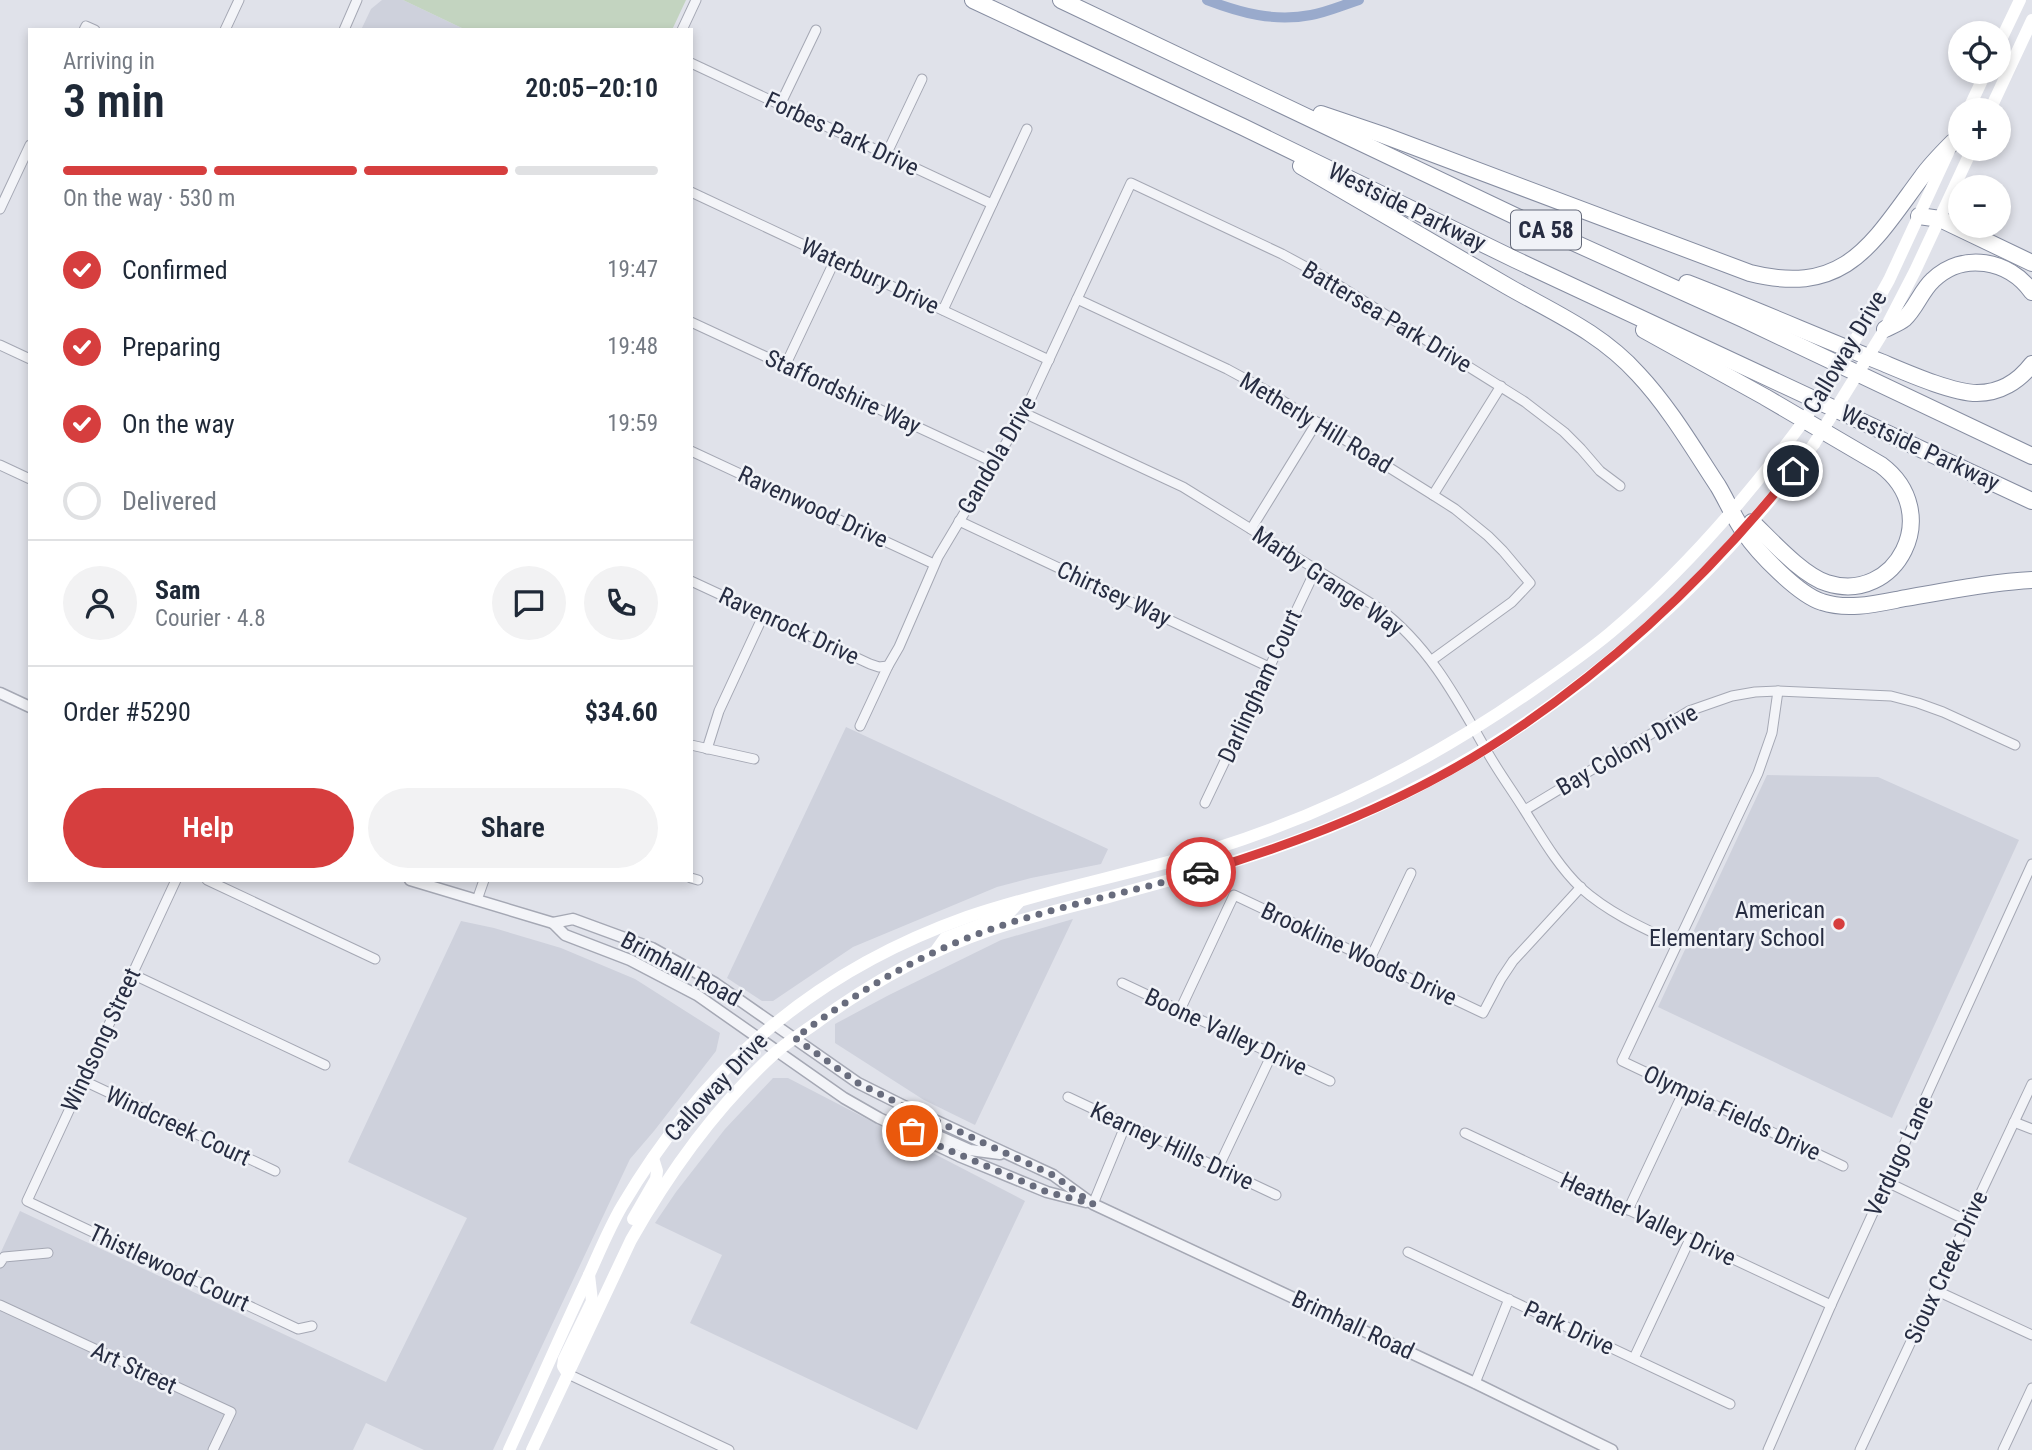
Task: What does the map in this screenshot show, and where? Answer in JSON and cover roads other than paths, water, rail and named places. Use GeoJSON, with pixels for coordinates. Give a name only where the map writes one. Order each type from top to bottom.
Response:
{"type":"FeatureCollection","features":[{"type":"Feature","properties":{"kind":"highway","name":"Westside Parkway"},"geometry":{"type":"LineString","coordinates":[[973,0],[1516,260],[2032,501]]}},
{"type":"Feature","properties":{"kind":"highway","name":"Westside Parkway"},"geometry":{"type":"LineString","coordinates":[[1061,0],[1516,216],[1743,319],[2032,456]]}},
{"type":"Feature","properties":{"kind":"highway"},"geometry":{"type":"LineString","coordinates":[[1249,89],[1383,135],[1750,273],[1790,280],[1829,272],[1843,266],[1867,248],[1948,144]]}},
{"type":"Feature","properties":{"kind":"highway"},"geometry":{"type":"LineString","coordinates":[[1243,127],[1298,164],[1606,343],[1654,393],[1720,489],[1732,513],[1812,577],[1847,586],[1871,581],[1892,566],[1908,543],[1912,517],[1905,492],[1892,472],[1765,397],[1516,260]]}},
{"type":"Feature","properties":{"kind":"highway"},"geometry":{"type":"LineString","coordinates":[[1516,216],[1901,370],[1964,391],[1985,393],[2006,386],[2032,364]]}},
{"type":"Feature","properties":{"kind":"highway"},"geometry":{"type":"LineString","coordinates":[[1919,216],[1940,219],[2032,263]]}},
{"type":"Feature","properties":{"kind":"highway"},"geometry":{"type":"LineString","coordinates":[[1885,329],[1905,318],[1924,289],[1942,272],[1963,264],[1985,262],[2007,269],[2032,292]]}},
{"type":"Feature","properties":{"kind":"highway"},"geometry":{"type":"LineString","coordinates":[[1748,527],[1755,547],[1801,591],[1831,605],[1862,605],[2001,582],[2032,580]]}},
{"type":"Feature","properties":{"kind":"main road"},"geometry":{"type":"LineString","coordinates":[[2011,19],[2020,0]]}},
{"type":"Feature","properties":{"kind":"main road"},"geometry":{"type":"LineString","coordinates":[[1996,98],[2031,25]]}},
{"type":"Feature","properties":{"kind":"main road","name":"Calloway Drive"},"geometry":{"type":"LineString","coordinates":[[509,1450],[620,1210],[653,1158],[696,1101],[758,1038],[831,984],[898,946],[956,921],[1217,848],[1291,822],[1381,782],[1433,754],[1539,686],[1611,632],[1667,580],[1754,488],[1794,434],[1860,332],[1889,280],[1948,152]]}},
{"type":"Feature","properties":{"kind":"main road","name":"Calloway Drive"},"geometry":{"type":"LineString","coordinates":[[532,1450],[642,1220],[677,1165],[717,1113],[776,1051],[861,992],[935,952],[981,933],[1023,919],[1191,875],[1276,848],[1350,820],[1486,750],[1571,692],[1673,603],[1748,527],[1793,471],[1840,403],[1885,329],[1967,161]]}},
{"type":"Feature","properties":{"kind":"main road"},"geometry":{"type":"LineString","coordinates":[[1023,919],[1036,908],[1079,895],[1088,882]]}},
{"type":"Feature","properties":{"kind":"main road"},"geometry":{"type":"LineString","coordinates":[[935,952],[945,938],[1008,914],[1021,901]]}},
{"type":"Feature","properties":{"kind":"main road"},"geometry":{"type":"LineString","coordinates":[[625,1252],[622,1238],[656,1179],[657,1171],[653,1158]]}},
{"type":"Feature","properties":{"kind":"main road"},"geometry":{"type":"LineString","coordinates":[[568,1374],[563,1366],[564,1359],[592,1301],[589,1274]]}},
{"type":"Feature","properties":{"kind":"street"},"geometry":{"type":"LineString","coordinates":[[226,28],[239,0]]}},
{"type":"Feature","properties":{"kind":"street"},"geometry":{"type":"LineString","coordinates":[[345,28],[357,0]]}},
{"type":"Feature","properties":{"kind":"street"},"geometry":{"type":"LineString","coordinates":[[683,28],[696,0]]}},
{"type":"Feature","properties":{"kind":"street"},"geometry":{"type":"LineString","coordinates":[[2011,19],[2031,25]]}},
{"type":"Feature","properties":{"kind":"street"},"geometry":{"type":"LineString","coordinates":[[780,105],[816,30]]}},
{"type":"Feature","properties":{"kind":"street","name":"Forbes Park Drive"},"geometry":{"type":"LineString","coordinates":[[693,64],[992,204]]}},
{"type":"Feature","properties":{"kind":"street"},"geometry":{"type":"LineString","coordinates":[[886,155],[922,79]]}},
{"type":"Feature","properties":{"kind":"street"},"geometry":{"type":"LineString","coordinates":[[943,310],[1027,129]]}},
{"type":"Feature","properties":{"kind":"street"},"geometry":{"type":"LineString","coordinates":[[0,209],[28,149]]}},
{"type":"Feature","properties":{"kind":"street","name":"Gandola Drive"},"geometry":{"type":"LineString","coordinates":[[860,726],[899,647],[934,564],[1024,413],[1131,183]]}},
{"type":"Feature","properties":{"kind":"street","name":"Battersea Park Drive"},"geometry":{"type":"LineString","coordinates":[[1131,183],[1306,266],[1501,386],[1564,432],[1600,471],[1620,486]]}},
{"type":"Feature","properties":{"kind":"street","name":"Waterbury Drive"},"geometry":{"type":"LineString","coordinates":[[693,193],[1049,360]]}},
{"type":"Feature","properties":{"kind":"street"},"geometry":{"type":"LineString","coordinates":[[785,366],[835,260]]}},
{"type":"Feature","properties":{"kind":"street","name":"Metherly Hill Road"},"geometry":{"type":"LineString","coordinates":[[1077,299],[1262,388],[1433,495],[1488,536],[1530,583],[1512,602],[1432,660]]}},
{"type":"Feature","properties":{"kind":"street","name":"Staffordshire Way"},"geometry":{"type":"LineString","coordinates":[[693,323],[995,463]]}},
{"type":"Feature","properties":{"kind":"street"},"geometry":{"type":"LineString","coordinates":[[0,345],[28,358]]}},
{"type":"Feature","properties":{"kind":"street"},"geometry":{"type":"LineString","coordinates":[[1433,495],[1501,386]]}},
{"type":"Feature","properties":{"kind":"street","name":"Marby Grange Way"},"geometry":{"type":"LineString","coordinates":[[1024,413],[1183,487],[1395,620],[1432,660],[1486,750],[1562,867],[1580,887],[1615,913],[1677,944]]}},
{"type":"Feature","properties":{"kind":"street"},"geometry":{"type":"LineString","coordinates":[[1251,528],[1317,422]]}},
{"type":"Feature","properties":{"kind":"street","name":"Ravenwood Drive"},"geometry":{"type":"LineString","coordinates":[[693,452],[934,564]]}},
{"type":"Feature","properties":{"kind":"street"},"geometry":{"type":"LineString","coordinates":[[0,465],[28,478]]}},
{"type":"Feature","properties":{"kind":"street","name":"Chirtsey Way"},"geometry":{"type":"LineString","coordinates":[[959,521],[1269,667]]}},
{"type":"Feature","properties":{"kind":"street","name":"Darlingham Court"},"geometry":{"type":"LineString","coordinates":[[1205,803],[1315,569]]}},
{"type":"Feature","properties":{"kind":"street","name":"Ravenrock Drive"},"geometry":{"type":"LineString","coordinates":[[693,582],[870,664],[888,666]]}},
{"type":"Feature","properties":{"kind":"street"},"geometry":{"type":"LineString","coordinates":[[707,749],[719,711],[764,614]]}},
{"type":"Feature","properties":{"kind":"street"},"geometry":{"type":"LineString","coordinates":[[1677,944],[1766,753],[1778,691]]}},
{"type":"Feature","properties":{"kind":"street","name":"Bay Colony Drive"},"geometry":{"type":"LineString","coordinates":[[1524,810],[1689,711],[1732,696],[1778,691],[1864,694],[1904,699],[1943,712],[2015,745]]}},
{"type":"Feature","properties":{"kind":"street"},"geometry":{"type":"LineString","coordinates":[[0,693],[28,706]]}},
{"type":"Feature","properties":{"kind":"street"},"geometry":{"type":"LineString","coordinates":[[693,746],[754,759]]}},
{"type":"Feature","properties":{"kind":"street","name":"Verdugo Lane"},"geometry":{"type":"LineString","coordinates":[[1768,1450],[1830,1305],[2032,864]]}},
{"type":"Feature","properties":{"kind":"street"},"geometry":{"type":"LineString","coordinates":[[1370,959],[1410,873]]}},
{"type":"Feature","properties":{"kind":"street","name":"Windsong Street"},"geometry":{"type":"LineString","coordinates":[[27,1201],[175,882]]}},
{"type":"Feature","properties":{"kind":"street"},"geometry":{"type":"LineString","coordinates":[[211,882],[375,960]]}},
{"type":"Feature","properties":{"kind":"street","name":"Brimhall Road"},"geometry":{"type":"LineString","coordinates":[[417,882],[553,923],[565,934],[630,960],[707,1002],[844,1098],[909,1133],[1047,1192],[1093,1204],[1612,1450]]}},
{"type":"Feature","properties":{"kind":"street"},"geometry":{"type":"LineString","coordinates":[[477,900],[483,882]]}},
{"type":"Feature","properties":{"kind":"street","name":"Brookline Woods Drive"},"geometry":{"type":"LineString","coordinates":[[1180,1010],[1234,895],[1483,1013],[1513,961],[1580,887]]}},
{"type":"Feature","properties":{"kind":"street","name":"Brimhall Road"},"geometry":{"type":"LineString","coordinates":[[553,923],[573,919],[652,948],[715,983],[858,1083],[1053,1175],[1093,1204]]}},
{"type":"Feature","properties":{"kind":"street","name":"Olympia Fields Drive"},"geometry":{"type":"LineString","coordinates":[[1677,944],[1622,1061],[1843,1166]]}},
{"type":"Feature","properties":{"kind":"street"},"geometry":{"type":"LineString","coordinates":[[132,974],[325,1065]]}},
{"type":"Feature","properties":{"kind":"street","name":"Boone Valley Drive"},"geometry":{"type":"LineString","coordinates":[[1122,983],[1330,1081]]}},
{"type":"Feature","properties":{"kind":"street"},"geometry":{"type":"LineString","coordinates":[[1218,1168],[1272,1054]]}},
{"type":"Feature","properties":{"kind":"street","name":"Windcreek Court"},"geometry":{"type":"LineString","coordinates":[[82,1080],[275,1171]]}},
{"type":"Feature","properties":{"kind":"street","name":"Sioux Creek Drive"},"geometry":{"type":"LineString","coordinates":[[1860,1450],[2032,1084]]}},
{"type":"Feature","properties":{"kind":"street"},"geometry":{"type":"LineString","coordinates":[[1628,1210],[1684,1091]]}},
{"type":"Feature","properties":{"kind":"street","name":"Kearney Hills Drive"},"geometry":{"type":"LineString","coordinates":[[1068,1097],[1276,1195]]}},
{"type":"Feature","properties":{"kind":"street"},"geometry":{"type":"LineString","coordinates":[[2014,1122],[2032,1129]]}},
{"type":"Feature","properties":{"kind":"street"},"geometry":{"type":"LineString","coordinates":[[1093,1204],[1126,1124]]}},
{"type":"Feature","properties":{"kind":"street"},"geometry":{"type":"LineString","coordinates":[[909,1133],[925,1130],[970,1150],[1010,1155]]}},
{"type":"Feature","properties":{"kind":"street","name":"Heather Valley Drive"},"geometry":{"type":"LineString","coordinates":[[1465,1133],[1830,1305]]}},
{"type":"Feature","properties":{"kind":"street"},"geometry":{"type":"LineString","coordinates":[[1887,1182],[1968,1221]]}},
{"type":"Feature","properties":{"kind":"street","name":"Thistlewood Court"},"geometry":{"type":"LineString","coordinates":[[27,1201],[298,1329],[312,1326]]}},
{"type":"Feature","properties":{"kind":"street"},"geometry":{"type":"LineString","coordinates":[[1634,1358],[1690,1239]]}},
{"type":"Feature","properties":{"kind":"street","name":"Park Drive"},"geometry":{"type":"LineString","coordinates":[[1408,1252],[1730,1404]]}},
{"type":"Feature","properties":{"kind":"street"},"geometry":{"type":"LineString","coordinates":[[0,1263],[4,1257],[48,1253]]}},
{"type":"Feature","properties":{"kind":"street"},"geometry":{"type":"LineString","coordinates":[[1935,1290],[2032,1335]]}},
{"type":"Feature","properties":{"kind":"street"},"geometry":{"type":"LineString","coordinates":[[1475,1383],[1509,1299]]}},
{"type":"Feature","properties":{"kind":"street","name":"Art Street"},"geometry":{"type":"LineString","coordinates":[[0,1305],[231,1412],[213,1450]]}},
{"type":"Feature","properties":{"kind":"street"},"geometry":{"type":"LineString","coordinates":[[568,1374],[729,1450]]}},
{"type":"Feature","properties":{"kind":"street"},"geometry":{"type":"LineString","coordinates":[[2003,1450],[2032,1388]]}},
{"type":"Feature","properties":{"kind":"waterway"},"geometry":{"type":"LineString","coordinates":[[1207,0],[1232,9],[1271,17],[1317,14],[1359,0]]}},
{"type":"Feature","properties":{"kind":"place","name":"American Elementary School"},"geometry":{"type":"Point","coordinates":[1839,924]}}]}
